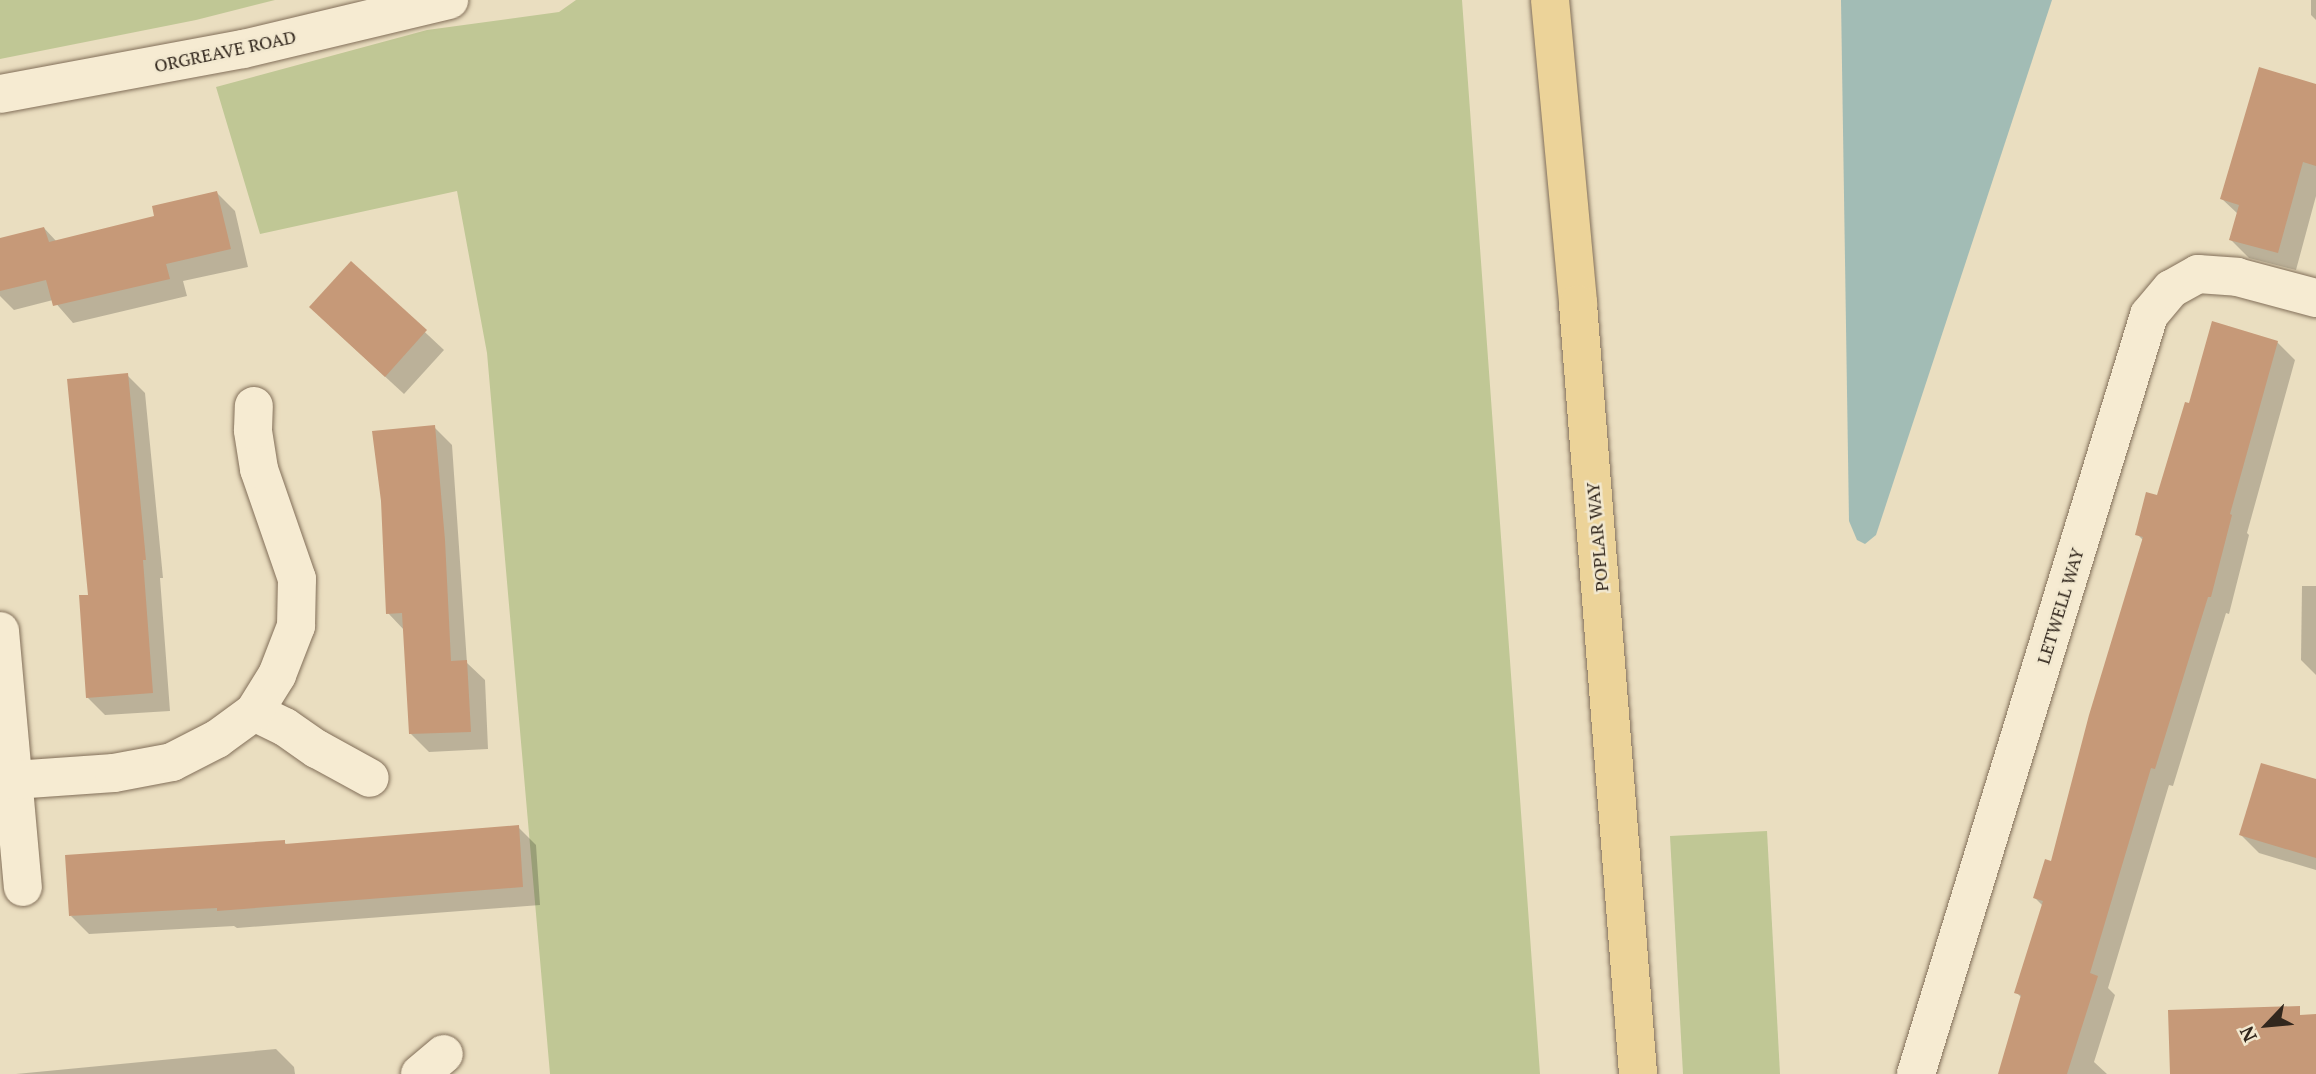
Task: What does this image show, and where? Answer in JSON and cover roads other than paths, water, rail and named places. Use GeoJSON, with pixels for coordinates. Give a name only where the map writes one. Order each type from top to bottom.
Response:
{"type":"FeatureCollection","features":[{"type":"Feature","properties":{"kind":"main road","name":"POPLAR WAY"},"geometry":{"type":"LineString","coordinates":[[1550,0],[1580,317],[1638,1074]]}},
{"type":"Feature","properties":{"kind":"street","name":"ORGREAVE ROAD"},"geometry":{"type":"LineString","coordinates":[[0,94],[243,49],[449,0]]}},
{"type":"Feature","properties":{"kind":"street","name":"LETWELL WAY"},"geometry":{"type":"LineString","coordinates":[[1916,1074],[2149,316],[2171,289],[2198,274],[2237,277],[2316,298]]}},
{"type":"Feature","properties":{"kind":"street"},"geometry":{"type":"LineString","coordinates":[[14,780],[114,773],[172,762],[217,739],[254,712],[277,675],[296,626],[297,579],[260,469],[253,430],[254,406]]}},
{"type":"Feature","properties":{"kind":"street"},"geometry":{"type":"LineString","coordinates":[[0,631],[23,887]]}},
{"type":"Feature","properties":{"kind":"street"},"geometry":{"type":"LineString","coordinates":[[254,712],[370,778]]}},
{"type":"Feature","properties":{"kind":"water"},"geometry":{"type":"Polygon","coordinates":[[[1841,0],[2052,0],[1876,535],[1865,544],[1857,540],[1849,521],[1841,0]]]}}]}
